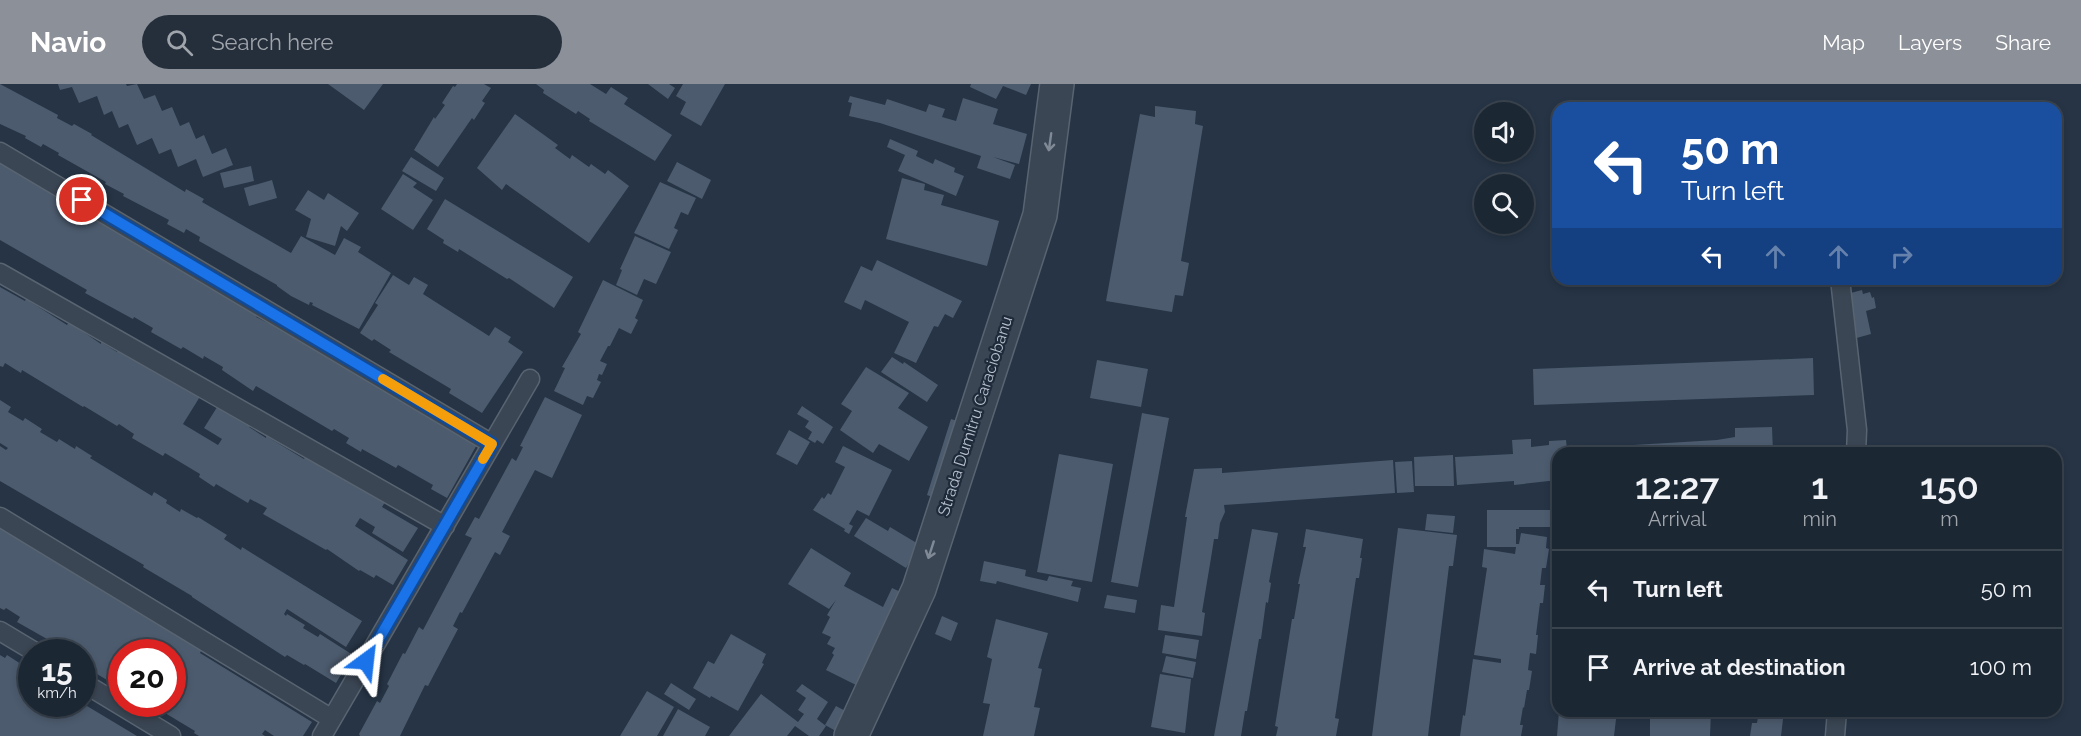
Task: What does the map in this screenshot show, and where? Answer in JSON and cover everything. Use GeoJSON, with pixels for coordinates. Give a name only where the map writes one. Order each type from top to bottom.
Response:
{"type":"FeatureCollection","features":[{"type":"Feature","properties":{"kind":"street","name":"Strada Dumitru Caraciobanu"},"geometry":{"type":"LineString","coordinates":[[851,736],[919,589],[1040,215],[1057,84]]}},
{"type":"Feature","properties":{"kind":"lane"},"geometry":{"type":"LineString","coordinates":[[0,152],[492,444]]}},
{"type":"Feature","properties":{"kind":"lane"},"geometry":{"type":"LineString","coordinates":[[0,273],[445,526]]}},
{"type":"Feature","properties":{"kind":"lane"},"geometry":{"type":"LineString","coordinates":[[1841,285],[1857,430],[1856,447]]}},
{"type":"Feature","properties":{"kind":"lane"},"geometry":{"type":"LineString","coordinates":[[322,736],[530,379]]}},
{"type":"Feature","properties":{"kind":"lane"},"geometry":{"type":"LineString","coordinates":[[0,517],[332,719]]}},
{"type":"Feature","properties":{"kind":"lane"},"geometry":{"type":"LineString","coordinates":[[0,631],[18,642]]}},
{"type":"Feature","properties":{"kind":"lane"},"geometry":{"type":"LineString","coordinates":[[96,690],[171,736]]}},
{"type":"Feature","properties":{"kind":"lane"},"geometry":{"type":"LineString","coordinates":[[1836,736],[1837,717]]}},
{"type":"Feature","properties":{"kind":"building"},"geometry":{"type":"Polygon","coordinates":[[[0,84],[58,115],[57,118],[92,134],[185,192],[186,189],[204,199],[202,202],[291,253],[301,236],[335,255],[344,238],[361,247],[358,252],[391,273],[359,329],[312,305],[313,303],[310,302],[309,305],[291,296],[277,285],[199,241],[200,237],[186,229],[184,233],[167,224],[169,220],[123,196],[124,194],[105,184],[106,182],[58,155],[59,153],[43,144],[41,147],[25,138],[26,136],[0,124],[0,84]]]}},
{"type":"Feature","properties":{"kind":"building"},"geometry":{"type":"Polygon","coordinates":[[[58,84],[126,84],[127,86],[137,84],[144,99],[155,95],[162,111],[172,107],[180,126],[189,122],[196,139],[204,135],[212,154],[226,148],[233,165],[203,177],[196,159],[178,167],[171,149],[159,154],[152,138],[137,145],[128,124],[119,128],[112,111],[104,115],[97,96],[79,103],[72,87],[60,90],[58,84]]]}},
{"type":"Feature","properties":{"kind":"building"},"geometry":{"type":"Polygon","coordinates":[[[328,84],[383,84],[364,110],[328,84]]]}},
{"type":"Feature","properties":{"kind":"building"},"geometry":{"type":"Polygon","coordinates":[[[484,84],[491,88],[482,101],[485,103],[474,120],[472,118],[438,167],[414,150],[434,117],[435,119],[445,105],[442,103],[453,86],[484,84]]]}},
{"type":"Feature","properties":{"kind":"building"},"geometry":{"type":"Polygon","coordinates":[[[536,84],[590,84],[606,94],[611,87],[628,98],[624,104],[672,135],[655,161],[589,121],[590,119],[578,111],[576,114],[543,93],[544,90],[536,84]]]}},
{"type":"Feature","properties":{"kind":"building"},"geometry":{"type":"Polygon","coordinates":[[[648,84],[669,84],[675,88],[668,99],[648,84]]]}},
{"type":"Feature","properties":{"kind":"building"},"geometry":{"type":"Polygon","coordinates":[[[683,84],[725,84],[701,126],[680,114],[686,102],[676,96],[683,84]]]}},
{"type":"Feature","properties":{"kind":"building"},"geometry":{"type":"Polygon","coordinates":[[[971,84],[1031,84],[1026,95],[1003,86],[996,99],[970,87],[971,84]]]}},
{"type":"Feature","properties":{"kind":"building"},"geometry":{"type":"Polygon","coordinates":[[[850,96],[885,105],[887,99],[926,112],[929,104],[945,109],[942,117],[956,121],[963,98],[998,109],[993,124],[1027,134],[1019,164],[993,157],[1015,165],[1010,179],[977,168],[981,156],[880,123],[849,116],[852,103],[848,102],[850,96]]]}},
{"type":"Feature","properties":{"kind":"building"},"geometry":{"type":"Polygon","coordinates":[[[1155,106],[1196,111],[1195,124],[1203,126],[1181,261],[1189,263],[1183,296],[1175,295],[1172,312],[1106,301],[1140,114],[1155,117],[1155,106]]]}},
{"type":"Feature","properties":{"kind":"building"},"geometry":{"type":"Polygon","coordinates":[[[515,114],[558,145],[555,148],[570,159],[572,155],[589,167],[591,164],[605,174],[608,170],[629,186],[589,243],[506,184],[502,190],[477,168],[515,114]]]}},
{"type":"Feature","properties":{"kind":"building"},"geometry":{"type":"Polygon","coordinates":[[[890,139],[918,151],[916,156],[933,164],[935,159],[955,168],[954,172],[964,176],[956,196],[898,171],[905,155],[887,147],[890,139]]]}},
{"type":"Feature","properties":{"kind":"building"},"geometry":{"type":"Polygon","coordinates":[[[411,157],[444,178],[436,191],[402,171],[411,157]]]}},
{"type":"Feature","properties":{"kind":"building"},"geometry":{"type":"Polygon","coordinates":[[[677,162],[711,180],[702,199],[667,181],[677,162]]]}},
{"type":"Feature","properties":{"kind":"building"},"geometry":{"type":"Polygon","coordinates":[[[0,163],[118,230],[117,232],[165,259],[164,261],[258,315],[256,317],[272,325],[273,323],[479,441],[447,498],[431,489],[433,485],[398,465],[396,468],[346,443],[349,438],[334,429],[332,431],[256,386],[253,391],[222,370],[223,367],[183,347],[181,349],[151,332],[153,328],[85,293],[87,290],[0,240],[0,163]]]}},
{"type":"Feature","properties":{"kind":"building"},"geometry":{"type":"Polygon","coordinates":[[[251,166],[254,181],[224,188],[220,173],[251,166]]]}},
{"type":"Feature","properties":{"kind":"building"},"geometry":{"type":"Polygon","coordinates":[[[403,174],[417,183],[413,187],[433,200],[413,230],[381,209],[403,174]]]}},
{"type":"Feature","properties":{"kind":"building"},"geometry":{"type":"Polygon","coordinates":[[[902,178],[925,184],[924,190],[944,195],[941,205],[999,221],[987,266],[886,239],[902,178]]]}},
{"type":"Feature","properties":{"kind":"building"},"geometry":{"type":"Polygon","coordinates":[[[272,180],[277,198],[249,206],[244,188],[272,180]]]}},
{"type":"Feature","properties":{"kind":"building"},"geometry":{"type":"Polygon","coordinates":[[[660,182],[696,198],[688,215],[681,212],[674,228],[678,230],[669,249],[634,233],[660,182]]]}},
{"type":"Feature","properties":{"kind":"building"},"geometry":{"type":"Polygon","coordinates":[[[308,190],[324,200],[328,193],[359,213],[347,231],[341,226],[335,246],[306,237],[311,219],[295,210],[308,190]]]}},
{"type":"Feature","properties":{"kind":"building"},"geometry":{"type":"Polygon","coordinates":[[[445,199],[573,277],[554,308],[509,278],[507,279],[459,249],[458,252],[443,243],[444,240],[427,229],[445,199]]]}},
{"type":"Feature","properties":{"kind":"building"},"geometry":{"type":"Polygon","coordinates":[[[635,236],[671,252],[656,284],[644,279],[637,295],[616,285],[622,270],[620,269],[635,236]]]}},
{"type":"Feature","properties":{"kind":"building"},"geometry":{"type":"Polygon","coordinates":[[[877,260],[962,301],[953,318],[945,314],[938,327],[934,326],[916,363],[894,353],[909,322],[865,300],[861,310],[844,302],[861,266],[872,271],[877,260]]]}},
{"type":"Feature","properties":{"kind":"building"},"geometry":{"type":"Polygon","coordinates":[[[393,275],[409,285],[414,277],[428,285],[423,294],[489,336],[495,327],[511,337],[508,342],[523,352],[482,413],[449,393],[451,389],[389,352],[391,350],[374,339],[372,341],[360,333],[393,275]]]}},
{"type":"Feature","properties":{"kind":"building"},"geometry":{"type":"Polygon","coordinates":[[[603,280],[643,300],[635,318],[638,320],[631,334],[619,328],[608,346],[600,361],[607,364],[597,380],[601,382],[593,398],[587,396],[583,405],[554,391],[565,368],[562,367],[581,334],[578,332],[603,280]]]}},
{"type":"Feature","properties":{"kind":"building"},"geometry":{"type":"Polygon","coordinates":[[[0,287],[25,301],[26,299],[67,325],[69,322],[101,344],[101,342],[117,352],[120,348],[201,395],[183,424],[218,445],[222,439],[204,428],[219,404],[251,423],[249,427],[266,438],[266,436],[304,459],[306,455],[387,499],[382,507],[418,528],[403,552],[372,533],[375,527],[360,518],[355,526],[408,560],[393,585],[376,575],[374,578],[359,571],[327,549],[263,514],[267,508],[250,499],[248,503],[216,484],[214,487],[199,477],[200,474],[165,453],[163,456],[132,438],[134,434],[119,424],[117,426],[22,370],[21,373],[5,363],[3,367],[0,366],[0,287]]]}},
{"type":"Feature","properties":{"kind":"building"},"geometry":{"type":"Polygon","coordinates":[[[1862,290],[1863,294],[1870,292],[1872,298],[1874,297],[1876,308],[1866,311],[1871,334],[1853,339],[1843,295],[1862,290]]]}},
{"type":"Feature","properties":{"kind":"building"},"geometry":{"type":"Polygon","coordinates":[[[892,357],[903,364],[904,362],[938,385],[927,402],[881,372],[892,357]]]}},
{"type":"Feature","properties":{"kind":"building"},"geometry":{"type":"Polygon","coordinates":[[[1813,358],[1814,395],[1534,405],[1533,369],[1813,358]]]}},
{"type":"Feature","properties":{"kind":"building"},"geometry":{"type":"Polygon","coordinates":[[[1097,360],[1148,369],[1141,407],[1090,398],[1097,360]]]}},
{"type":"Feature","properties":{"kind":"building"},"geometry":{"type":"Polygon","coordinates":[[[866,367],[909,393],[898,408],[928,427],[909,461],[879,444],[873,453],[840,430],[852,411],[841,404],[866,367]]]}},
{"type":"Feature","properties":{"kind":"building"},"geometry":{"type":"Polygon","coordinates":[[[545,397],[582,415],[552,478],[535,470],[502,532],[510,536],[500,555],[495,552],[462,613],[460,612],[453,626],[458,629],[428,686],[425,685],[400,736],[360,736],[377,701],[380,703],[389,686],[387,684],[403,653],[405,654],[419,627],[423,630],[472,538],[465,535],[475,517],[479,519],[512,458],[516,461],[523,447],[520,446],[545,397]]]}},
{"type":"Feature","properties":{"kind":"building"},"geometry":{"type":"Polygon","coordinates":[[[0,400],[11,407],[8,412],[23,421],[25,418],[42,429],[40,432],[57,442],[59,439],[75,449],[76,446],[92,456],[90,458],[152,496],[154,492],[180,512],[181,509],[198,517],[227,535],[224,539],[241,550],[242,547],[362,621],[346,647],[287,609],[284,614],[305,625],[303,628],[318,637],[320,634],[353,655],[336,683],[305,664],[287,655],[285,657],[143,567],[144,565],[0,481],[0,446],[6,450],[8,448],[0,443],[0,400]]]}},
{"type":"Feature","properties":{"kind":"building"},"geometry":{"type":"Polygon","coordinates":[[[802,406],[833,427],[823,444],[817,440],[815,443],[808,439],[812,432],[805,427],[809,421],[797,414],[802,406]]]}},
{"type":"Feature","properties":{"kind":"building"},"geometry":{"type":"Polygon","coordinates":[[[1142,413],[1169,418],[1138,587],[1111,582],[1142,413]]]}},
{"type":"Feature","properties":{"kind":"building"},"geometry":{"type":"Polygon","coordinates":[[[951,419],[964,423],[940,500],[927,495],[951,419]]]}},
{"type":"Feature","properties":{"kind":"building"},"geometry":{"type":"Polygon","coordinates":[[[1772,427],[1773,447],[1600,447],[1717,440],[1735,437],[1735,428],[1772,427]]]}},
{"type":"Feature","properties":{"kind":"building"},"geometry":{"type":"Polygon","coordinates":[[[789,430],[810,442],[797,465],[776,454],[789,430]]]}},
{"type":"Feature","properties":{"kind":"building"},"geometry":{"type":"Polygon","coordinates":[[[1531,439],[1531,447],[1549,445],[1549,441],[1566,440],[1567,447],[1552,447],[1552,481],[1514,485],[1514,481],[1457,485],[1455,457],[1513,454],[1512,440],[1531,439]]]}},
{"type":"Feature","properties":{"kind":"building"},"geometry":{"type":"Polygon","coordinates":[[[843,446],[892,470],[869,516],[857,510],[849,524],[853,526],[849,534],[844,531],[845,529],[813,510],[822,497],[824,499],[828,493],[831,495],[845,467],[835,462],[843,446]]]}},
{"type":"Feature","properties":{"kind":"building"},"geometry":{"type":"Polygon","coordinates":[[[1059,454],[1113,464],[1092,582],[1037,572],[1059,454]]]}},
{"type":"Feature","properties":{"kind":"building"},"geometry":{"type":"Polygon","coordinates":[[[1453,455],[1454,486],[1415,486],[1414,457],[1453,455]]]}},
{"type":"Feature","properties":{"kind":"building"},"geometry":{"type":"Polygon","coordinates":[[[1393,460],[1395,493],[1224,505],[1225,512],[1220,523],[1218,539],[1214,539],[1202,612],[1205,613],[1202,636],[1158,630],[1161,605],[1174,607],[1187,517],[1185,517],[1194,469],[1222,468],[1222,473],[1393,460]]]}},
{"type":"Feature","properties":{"kind":"building"},"geometry":{"type":"Polygon","coordinates":[[[1412,461],[1414,492],[1397,493],[1395,462],[1412,461]]]}},
{"type":"Feature","properties":{"kind":"building"},"geometry":{"type":"Polygon","coordinates":[[[1487,510],[1552,510],[1552,527],[1519,527],[1516,529],[1516,544],[1519,544],[1521,533],[1547,537],[1546,548],[1549,549],[1546,568],[1542,568],[1540,585],[1545,585],[1543,603],[1540,603],[1536,654],[1530,653],[1528,670],[1532,671],[1523,707],[1521,736],[1460,736],[1473,659],[1501,663],[1501,659],[1474,655],[1487,568],[1482,567],[1484,549],[1515,554],[1516,547],[1487,547],[1487,510]]]}},
{"type":"Feature","properties":{"kind":"building"},"geometry":{"type":"Polygon","coordinates":[[[1427,514],[1455,516],[1453,533],[1425,530],[1427,514]]]}},
{"type":"Feature","properties":{"kind":"building"},"geometry":{"type":"Polygon","coordinates":[[[866,518],[888,531],[890,527],[920,545],[906,568],[854,536],[866,518]]]}},
{"type":"Feature","properties":{"kind":"building"},"geometry":{"type":"Polygon","coordinates":[[[0,523],[159,617],[156,623],[182,639],[108,639],[108,681],[96,673],[96,639],[47,639],[17,622],[20,617],[6,608],[4,610],[0,608],[0,523]]]}},
{"type":"Feature","properties":{"kind":"building"},"geometry":{"type":"Polygon","coordinates":[[[1398,528],[1457,535],[1453,566],[1449,566],[1428,736],[1372,736],[1398,528]]]}},
{"type":"Feature","properties":{"kind":"building"},"geometry":{"type":"Polygon","coordinates":[[[1252,529],[1278,533],[1269,582],[1271,583],[1268,603],[1266,602],[1261,639],[1259,639],[1241,736],[1214,736],[1252,529]]]}},
{"type":"Feature","properties":{"kind":"building"},"geometry":{"type":"Polygon","coordinates":[[[1306,529],[1363,539],[1359,578],[1356,578],[1335,718],[1339,719],[1336,736],[1276,736],[1278,727],[1275,726],[1306,547],[1303,547],[1306,529]]]}},
{"type":"Feature","properties":{"kind":"building"},"geometry":{"type":"Polygon","coordinates":[[[811,548],[851,573],[844,586],[883,607],[892,588],[905,594],[858,686],[826,670],[835,648],[827,644],[831,637],[822,633],[830,617],[827,615],[836,600],[829,609],[788,584],[811,548]]]}},
{"type":"Feature","properties":{"kind":"building"},"geometry":{"type":"Polygon","coordinates":[[[984,561],[1026,570],[1025,576],[1047,581],[1049,576],[1073,581],[1071,586],[1081,588],[1078,602],[997,581],[996,584],[980,581],[984,561]]]}},
{"type":"Feature","properties":{"kind":"building"},"geometry":{"type":"Polygon","coordinates":[[[1107,595],[1137,600],[1135,613],[1104,608],[1107,595]]]}},
{"type":"Feature","properties":{"kind":"building"},"geometry":{"type":"Polygon","coordinates":[[[942,616],[958,623],[951,641],[935,634],[942,616]]]}},
{"type":"Feature","properties":{"kind":"building"},"geometry":{"type":"Polygon","coordinates":[[[996,619],[1048,633],[1038,668],[1042,669],[1034,707],[1040,708],[1034,736],[983,736],[990,704],[983,703],[992,659],[987,657],[996,619]]]}},
{"type":"Feature","properties":{"kind":"building"},"geometry":{"type":"Polygon","coordinates":[[[731,634],[766,654],[762,663],[764,664],[738,711],[693,688],[708,661],[714,664],[731,634]]]}},
{"type":"Feature","properties":{"kind":"building"},"geometry":{"type":"Polygon","coordinates":[[[1165,635],[1199,640],[1196,659],[1162,653],[1165,635]]]}},
{"type":"Feature","properties":{"kind":"building"},"geometry":{"type":"Polygon","coordinates":[[[186,642],[201,651],[200,653],[312,722],[303,736],[274,736],[265,730],[262,734],[265,736],[199,736],[194,733],[195,731],[172,717],[186,717],[186,642]]]}},
{"type":"Feature","properties":{"kind":"building"},"geometry":{"type":"Polygon","coordinates":[[[0,655],[5,658],[7,655],[18,662],[18,717],[96,717],[96,711],[137,736],[0,736],[0,655]]]}},
{"type":"Feature","properties":{"kind":"building"},"geometry":{"type":"Polygon","coordinates":[[[1166,656],[1196,662],[1193,678],[1162,672],[1166,656]]]}},
{"type":"Feature","properties":{"kind":"building"},"geometry":{"type":"Polygon","coordinates":[[[1160,674],[1191,679],[1185,733],[1151,727],[1160,674]]]}},
{"type":"Feature","properties":{"kind":"building"},"geometry":{"type":"Polygon","coordinates":[[[671,683],[696,699],[689,710],[664,694],[671,683]]]}},
{"type":"Feature","properties":{"kind":"building"},"geometry":{"type":"Polygon","coordinates":[[[802,684],[828,702],[817,719],[826,726],[819,736],[809,736],[795,726],[787,736],[729,736],[761,694],[798,722],[804,714],[798,710],[806,698],[796,691],[802,684]]]}},
{"type":"Feature","properties":{"kind":"building"},"geometry":{"type":"Polygon","coordinates":[[[647,691],[674,707],[657,736],[620,736],[647,691]]]}},
{"type":"Feature","properties":{"kind":"building"},"geometry":{"type":"Polygon","coordinates":[[[836,706],[853,715],[843,735],[825,725],[836,706]]]}},
{"type":"Feature","properties":{"kind":"building"},"geometry":{"type":"Polygon","coordinates":[[[678,709],[710,727],[705,736],[663,736],[678,709]]]}},
{"type":"Feature","properties":{"kind":"building"},"geometry":{"type":"Polygon","coordinates":[[[1559,717],[1616,717],[1614,736],[1557,736],[1559,717]]]}},
{"type":"Feature","properties":{"kind":"building"},"geometry":{"type":"Polygon","coordinates":[[[1650,717],[1711,717],[1710,736],[1650,736],[1650,717]]]}},
{"type":"Feature","properties":{"kind":"building"},"geometry":{"type":"Polygon","coordinates":[[[1758,717],[1783,717],[1781,736],[1750,736],[1752,723],[1757,723],[1758,717]]]}},
{"type":"Feature","properties":{"kind":"slow traffic"},"geometry":{"type":"LineString","coordinates":[[383,379],[492,444],[483,459]]}},
{"type":"Feature","properties":{"kind":"route"},"geometry":{"type":"LineString","coordinates":[[82,200],[492,444],[366,661]]}}]}
